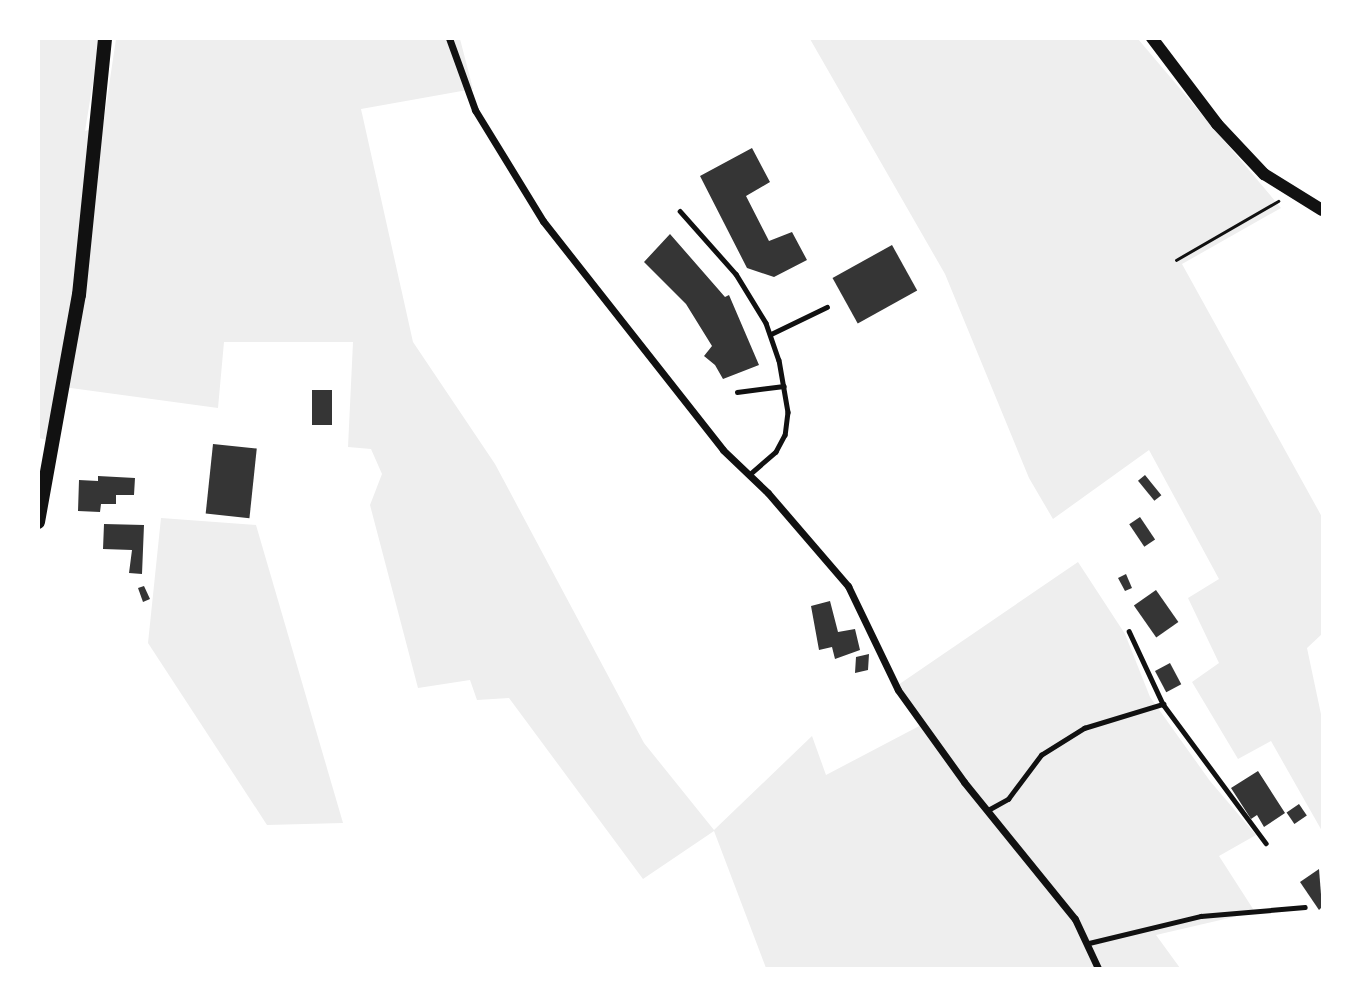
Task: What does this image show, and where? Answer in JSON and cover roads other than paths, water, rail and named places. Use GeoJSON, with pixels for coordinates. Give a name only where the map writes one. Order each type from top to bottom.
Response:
{"type":"FeatureCollection","features":[{"type":"Feature","properties":{"kind":"main road"},"geometry":{"type":"LineString","coordinates":[[38,522],[80,283],[105,38]]}},
{"type":"Feature","properties":{"kind":"street"},"geometry":{"type":"LineString","coordinates":[[449,38],[475,110],[543,222],[723,450],[749,475],[848,586],[898,690],[988,810],[1069,911],[1089,943],[1098,968]]}},
{"type":"Feature","properties":{"kind":"street"},"geometry":{"type":"LineString","coordinates":[[1152,38],[1217,124],[1264,174],[1322,210]]}},
{"type":"Feature","properties":{"kind":"lane"},"geometry":{"type":"LineString","coordinates":[[680,211],[736,274],[772,334],[788,412],[785,435],[776,452],[749,475]]}},
{"type":"Feature","properties":{"kind":"lane"},"geometry":{"type":"LineString","coordinates":[[772,334],[827,307]]}},
{"type":"Feature","properties":{"kind":"lane"},"geometry":{"type":"LineString","coordinates":[[737,392],[784,386]]}},
{"type":"Feature","properties":{"kind":"lane"},"geometry":{"type":"LineString","coordinates":[[1129,631],[1163,704],[1266,843]]}},
{"type":"Feature","properties":{"kind":"lane"},"geometry":{"type":"LineString","coordinates":[[988,810],[1008,799],[1041,755],[1084,728],[1163,704]]}},
{"type":"Feature","properties":{"kind":"lane"},"geometry":{"type":"LineString","coordinates":[[1089,943],[1201,916],[1305,907]]}}]}
